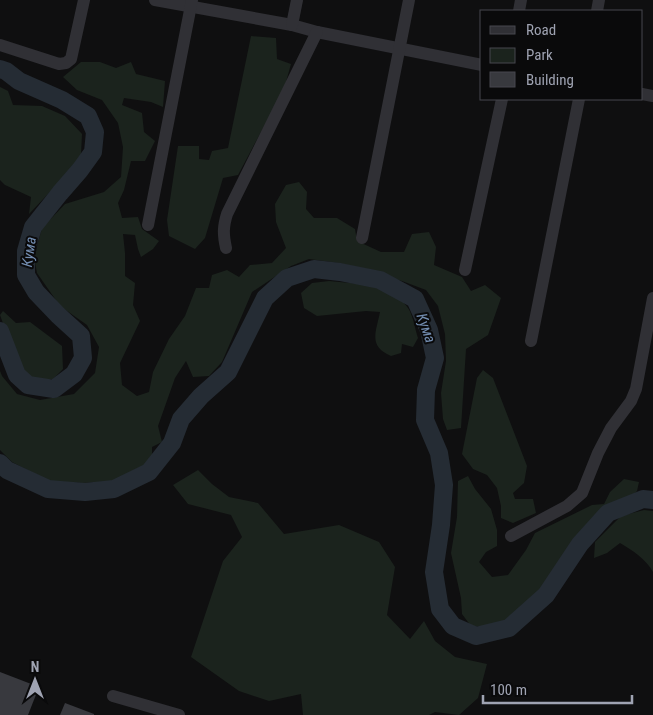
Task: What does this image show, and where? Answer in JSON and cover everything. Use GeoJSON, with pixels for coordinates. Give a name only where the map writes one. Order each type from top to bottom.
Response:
{"type":"FeatureCollection","features":[{"type":"Feature","properties":{"kind":"street"},"geometry":{"type":"LineString","coordinates":[[0,45],[59,64],[66,63],[71,59],[84,0]]}},
{"type":"Feature","properties":{"kind":"street"},"geometry":{"type":"LineString","coordinates":[[155,0],[191,4],[317,32],[480,65]]}},
{"type":"Feature","properties":{"kind":"street"},"geometry":{"type":"LineString","coordinates":[[292,25],[297,0]]}},
{"type":"Feature","properties":{"kind":"street"},"geometry":{"type":"LineString","coordinates":[[362,238],[409,0]]}},
{"type":"Feature","properties":{"kind":"street"},"geometry":{"type":"LineString","coordinates":[[148,225],[191,4]]}},
{"type":"Feature","properties":{"kind":"street"},"geometry":{"type":"LineString","coordinates":[[226,248],[223,233],[227,214],[317,32]]}},
{"type":"Feature","properties":{"kind":"street"},"geometry":{"type":"LineString","coordinates":[[465,270],[502,100]]}},
{"type":"Feature","properties":{"kind":"street"},"geometry":{"type":"LineString","coordinates":[[531,341],[579,100]]}},
{"type":"Feature","properties":{"kind":"street"},"geometry":{"type":"LineString","coordinates":[[511,536],[567,506],[582,493],[598,453],[612,428],[631,401],[636,389],[653,298]]}},
{"type":"Feature","properties":{"kind":"street"},"geometry":{"type":"LineString","coordinates":[[113,696],[179,715]]}},
{"type":"Feature","properties":{"kind":"green space"},"geometry":{"type":"Polygon","coordinates":[[[251,36],[276,38],[277,59],[291,64],[284,89],[238,175],[223,178],[205,238],[195,249],[169,236],[167,220],[178,146],[199,146],[199,159],[209,160],[212,151],[228,148],[251,36]]]}},
{"type":"Feature","properties":{"kind":"green space"},"geometry":{"type":"Polygon","coordinates":[[[81,62],[100,62],[116,68],[131,62],[136,74],[165,81],[163,107],[151,102],[124,98],[122,105],[142,113],[144,132],[155,141],[145,161],[131,161],[124,190],[118,203],[122,218],[138,217],[142,229],[159,241],[153,249],[141,257],[135,235],[123,234],[125,276],[135,283],[133,305],[140,321],[120,363],[122,385],[137,396],[149,392],[153,372],[169,339],[185,316],[196,288],[209,288],[212,275],[227,270],[239,277],[250,265],[272,263],[286,248],[276,222],[275,204],[286,185],[299,182],[307,192],[306,209],[314,218],[337,218],[355,229],[357,241],[381,252],[404,252],[412,234],[429,232],[436,247],[434,265],[462,277],[471,291],[485,285],[501,298],[488,335],[466,349],[461,428],[447,430],[443,419],[441,393],[446,361],[445,334],[438,306],[426,290],[339,263],[309,259],[291,266],[252,292],[222,362],[209,376],[193,377],[186,361],[175,378],[158,426],[162,442],[152,447],[152,460],[140,470],[115,481],[83,483],[49,481],[12,462],[0,450],[0,371],[17,394],[40,400],[74,394],[95,373],[99,347],[87,325],[60,306],[37,273],[34,257],[42,228],[65,204],[104,192],[121,177],[123,147],[118,123],[102,100],[77,90],[63,77],[81,62]]]}},
{"type":"Feature","properties":{"kind":"green space"},"geometry":{"type":"Polygon","coordinates":[[[0,87],[8,91],[13,105],[42,106],[65,116],[82,134],[81,155],[64,177],[29,214],[31,197],[5,185],[0,180],[0,87]]]}},
{"type":"Feature","properties":{"kind":"green space"},"geometry":{"type":"Polygon","coordinates":[[[329,281],[372,286],[383,289],[401,300],[413,318],[418,338],[413,347],[402,344],[401,353],[391,356],[379,348],[375,338],[380,312],[366,311],[317,316],[304,308],[301,293],[312,283],[329,281]]]}},
{"type":"Feature","properties":{"kind":"green space"},"geometry":{"type":"Polygon","coordinates":[[[3,311],[16,323],[30,322],[62,346],[63,369],[53,379],[37,380],[21,373],[0,315],[3,311]]]}},
{"type":"Feature","properties":{"kind":"green space"},"geometry":{"type":"Polygon","coordinates":[[[483,370],[493,378],[527,466],[524,483],[513,493],[515,499],[533,499],[536,513],[513,523],[501,518],[501,506],[497,488],[487,475],[473,469],[462,454],[477,378],[483,370]]]}},
{"type":"Feature","properties":{"kind":"green space"},"geometry":{"type":"Polygon","coordinates":[[[198,470],[229,497],[258,503],[284,534],[339,525],[379,542],[395,567],[387,615],[410,639],[424,621],[435,641],[455,657],[487,664],[478,698],[459,715],[435,712],[429,715],[303,715],[301,694],[269,701],[239,691],[191,657],[223,561],[242,537],[231,515],[188,504],[173,485],[198,470]]]}},
{"type":"Feature","properties":{"kind":"green space"},"geometry":{"type":"Polygon","coordinates":[[[468,476],[475,489],[491,509],[497,530],[497,546],[486,552],[479,562],[492,577],[508,575],[526,550],[535,533],[592,505],[604,504],[610,492],[624,479],[639,482],[637,491],[629,500],[605,511],[586,531],[544,592],[509,623],[490,627],[471,626],[462,614],[461,598],[451,553],[457,517],[458,481],[468,476]]]}},
{"type":"Feature","properties":{"kind":"green space"},"geometry":{"type":"Polygon","coordinates":[[[644,510],[653,511],[653,572],[643,559],[620,543],[607,553],[594,558],[595,542],[621,516],[644,510]]]}},
{"type":"Feature","properties":{"kind":"building"},"geometry":{"type":"Polygon","coordinates":[[[0,672],[39,687],[28,715],[0,715],[0,672]]]}},
{"type":"Feature","properties":{"kind":"building"},"geometry":{"type":"Polygon","coordinates":[[[65,703],[94,714],[94,715],[60,715],[65,703]]]}},
{"type":"Feature","properties":{"kind":"waterway","name":"Кума"},"geometry":{"type":"LineString","coordinates":[[0,69],[6,71],[19,81],[62,100],[88,116],[95,132],[93,152],[33,227],[26,251],[26,275],[36,292],[81,336],[83,358],[74,374],[54,389],[28,385],[17,375],[0,331]]}},
{"type":"Feature","properties":{"kind":"waterway","name":"Кума"},"geometry":{"type":"LineString","coordinates":[[0,463],[7,470],[48,489],[85,492],[114,489],[149,472],[172,443],[181,419],[201,396],[228,372],[265,298],[287,278],[314,269],[380,280],[415,299],[429,330],[435,358],[426,390],[425,420],[439,453],[444,485],[441,525],[434,572],[440,609],[453,626],[476,636],[509,628],[546,595],[580,544],[608,513],[643,499],[653,500]]}}]}
